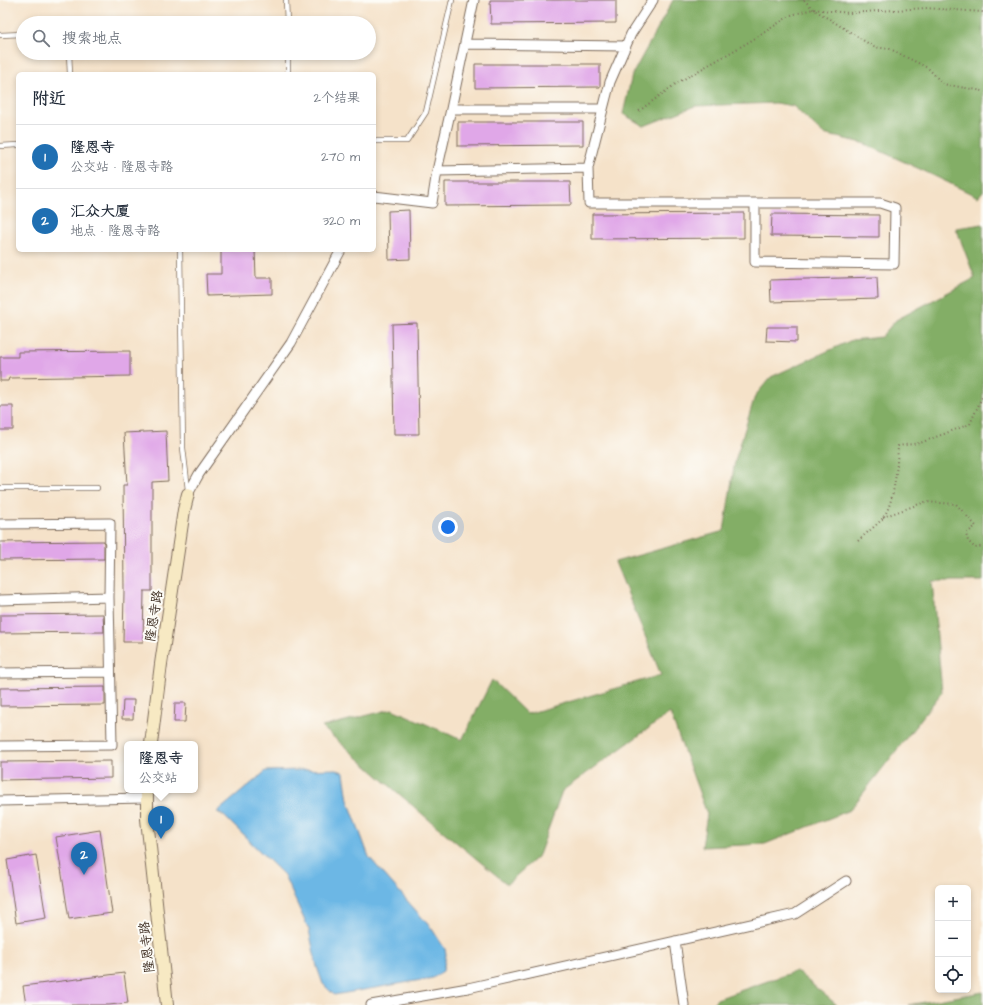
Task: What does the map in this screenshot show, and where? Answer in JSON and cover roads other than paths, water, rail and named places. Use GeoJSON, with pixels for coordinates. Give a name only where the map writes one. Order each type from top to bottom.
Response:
{"type":"FeatureCollection","features":[{"type":"Feature","properties":{"kind":"street"},"geometry":{"type":"LineString","coordinates":[[376,196],[432,203],[437,171],[452,109],[474,0]]}},
{"type":"Feature","properties":{"kind":"street"},"geometry":{"type":"LineString","coordinates":[[653,0],[631,34],[610,82],[588,168],[589,203],[755,203],[880,203],[895,208],[894,264],[755,262],[755,203]]}},
{"type":"Feature","properties":{"kind":"street"},"geometry":{"type":"LineString","coordinates":[[465,44],[626,46]]}},
{"type":"Feature","properties":{"kind":"street"},"geometry":{"type":"LineString","coordinates":[[452,109],[603,109]]}},
{"type":"Feature","properties":{"kind":"street"},"geometry":{"type":"LineString","coordinates":[[437,171],[588,168]]}},
{"type":"Feature","properties":{"kind":"street"},"geometry":{"type":"LineString","coordinates":[[188,494],[199,474],[291,343],[340,252]]}},
{"type":"Feature","properties":{"kind":"street","name":"隆恩寺路"},"geometry":{"type":"LineString","coordinates":[[151,741],[163,649],[183,516],[188,494]]}},
{"type":"Feature","properties":{"kind":"street"},"geometry":{"type":"LineString","coordinates":[[0,524],[110,523],[109,597],[112,745],[0,746]]}},
{"type":"Feature","properties":{"kind":"street"},"geometry":{"type":"LineString","coordinates":[[0,600],[109,597]]}},
{"type":"Feature","properties":{"kind":"street"},"geometry":{"type":"LineString","coordinates":[[0,673],[110,672]]}},
{"type":"Feature","properties":{"kind":"street"},"geometry":{"type":"LineString","coordinates":[[0,801],[146,794]]}},
{"type":"Feature","properties":{"kind":"street","name":"隆恩寺路"},"geometry":{"type":"LineString","coordinates":[[146,794],[147,819],[167,1005]]}},
{"type":"Feature","properties":{"kind":"street"},"geometry":{"type":"LineString","coordinates":[[370,1005],[468,988],[795,914],[846,881]]}},
{"type":"Feature","properties":{"kind":"street"},"geometry":{"type":"LineString","coordinates":[[675,941],[684,1005]]}},
{"type":"Feature","properties":{"kind":"lane"},"geometry":{"type":"LineString","coordinates":[[286,0],[287,16]]}},
{"type":"Feature","properties":{"kind":"lane"},"geometry":{"type":"LineString","coordinates":[[376,141],[407,141],[426,112],[452,0]]}},
{"type":"Feature","properties":{"kind":"lane"},"geometry":{"type":"LineString","coordinates":[[0,35],[16,34]]}},
{"type":"Feature","properties":{"kind":"lane"},"geometry":{"type":"LineString","coordinates":[[69,60],[70,72]]}},
{"type":"Feature","properties":{"kind":"lane"},"geometry":{"type":"LineString","coordinates":[[288,60],[288,72]]}},
{"type":"Feature","properties":{"kind":"lane"},"geometry":{"type":"LineString","coordinates":[[0,146],[16,145]]}},
{"type":"Feature","properties":{"kind":"lane"},"geometry":{"type":"LineString","coordinates":[[180,252],[183,448],[188,494]]}},
{"type":"Feature","properties":{"kind":"lane"},"geometry":{"type":"LineString","coordinates":[[0,488],[97,488]]}},
{"type":"Feature","properties":{"kind":"water"},"geometry":{"type":"Polygon","coordinates":[[[336,769],[344,773],[348,800],[369,857],[432,929],[445,949],[446,955],[443,971],[433,978],[334,995],[323,984],[317,967],[309,930],[284,875],[224,816],[217,812],[266,771],[336,769]]]}},
{"type":"Feature","properties":{"kind":"place","name":"隆恩寺"},"geometry":{"type":"Point","coordinates":[161,839]}},
{"type":"Feature","properties":{"kind":"place","name":"汇众大厦"},"geometry":{"type":"Point","coordinates":[84,875]}}]}
